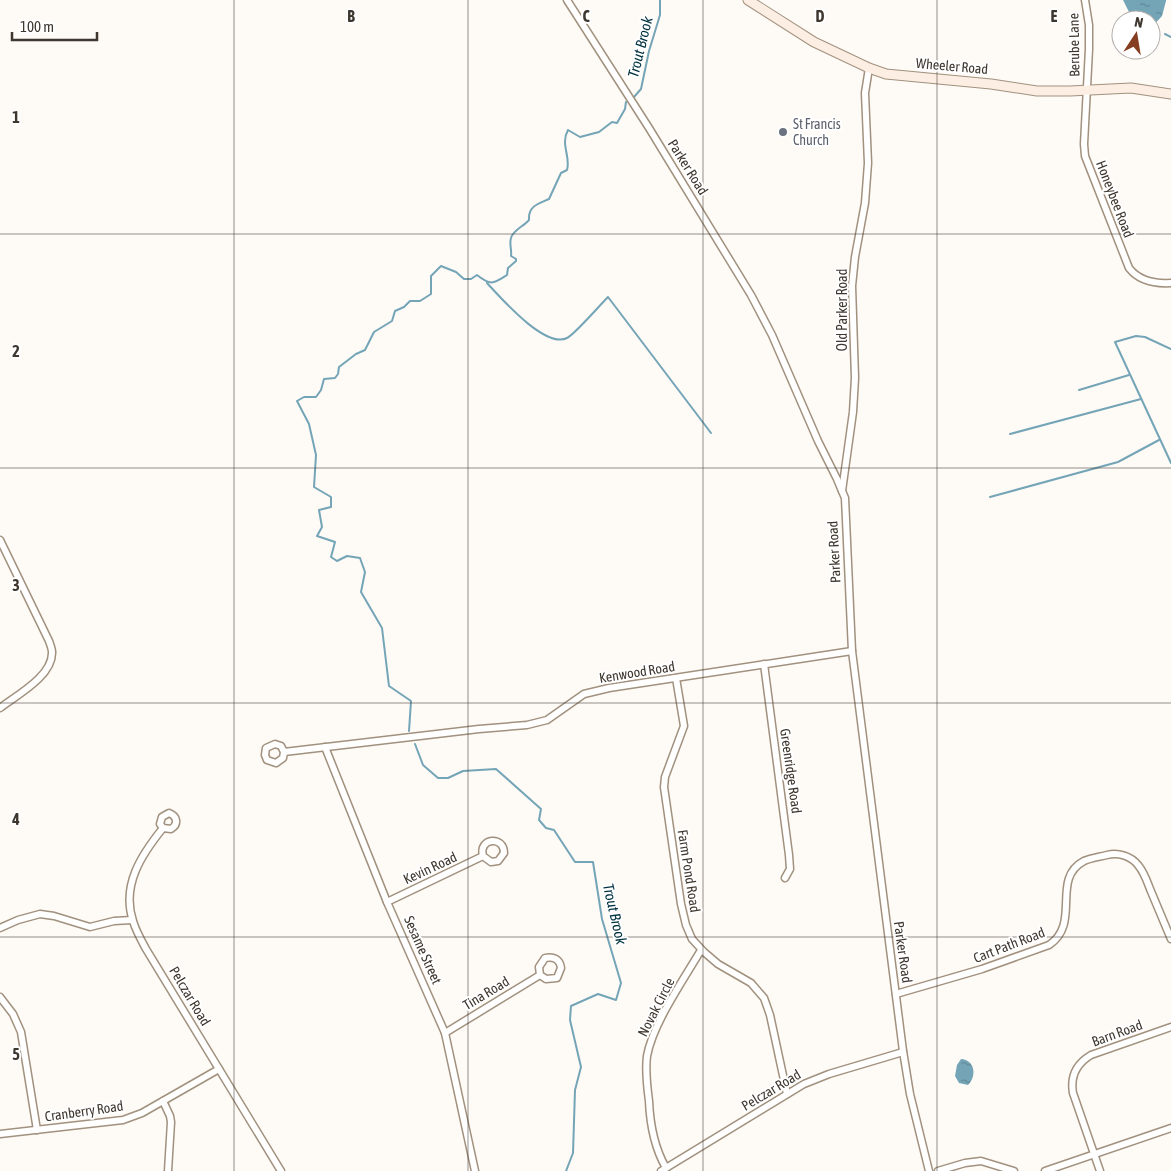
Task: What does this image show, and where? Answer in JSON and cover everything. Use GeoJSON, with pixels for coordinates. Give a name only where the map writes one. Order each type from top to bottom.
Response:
{"type":"FeatureCollection","features":[{"type":"Feature","properties":{"kind":"street","name":"Parker Road"},"geometry":{"type":"LineString","coordinates":[[567,0],[649,128],[751,295],[772,335],[845,498],[852,652],[903,1052],[910,1094],[929,1171]]}},
{"type":"Feature","properties":{"kind":"street","name":"Wheeler Road"},"geometry":{"type":"LineString","coordinates":[[748,0],[814,42],[886,74],[991,84],[1037,91],[1131,88],[1171,94]]}},
{"type":"Feature","properties":{"kind":"street","name":"Berube Lane"},"geometry":{"type":"LineString","coordinates":[[1085,0],[1089,25],[1087,90]]}},
{"type":"Feature","properties":{"kind":"street","name":"Old Parker Road"},"geometry":{"type":"LineString","coordinates":[[842,492],[855,378],[852,286],[854,257],[865,203],[868,163],[865,93],[869,68]]}},
{"type":"Feature","properties":{"kind":"street","name":"Honeybee Road"},"geometry":{"type":"LineString","coordinates":[[1087,90],[1085,156],[1129,268],[1136,277],[1149,282],[1171,283]]}},
{"type":"Feature","properties":{"kind":"street"},"geometry":{"type":"LineString","coordinates":[[0,540],[49,641],[52,653],[50,666],[44,674],[0,708]]}},
{"type":"Feature","properties":{"kind":"street","name":"Kenwood Road"},"geometry":{"type":"LineString","coordinates":[[284,752],[527,725],[547,720],[584,694],[609,688],[852,652]]}},
{"type":"Feature","properties":{"kind":"street","name":"Greenridge Road"},"geometry":{"type":"LineString","coordinates":[[764,664],[789,855],[790,869],[785,878]]}},
{"type":"Feature","properties":{"kind":"street","name":"Farm Pond Road"},"geometry":{"type":"LineString","coordinates":[[676,678],[684,726],[665,777],[664,787],[684,918],[692,938],[701,950],[718,964],[751,983],[764,998],[770,1015],[787,1094]]}},
{"type":"Feature","properties":{"kind":"street","name":"Sesame Street"},"geometry":{"type":"LineString","coordinates":[[325,747],[387,902],[445,1033],[476,1171]]}},
{"type":"Feature","properties":{"kind":"street","name":"Pelczar Road"},"geometry":{"type":"LineString","coordinates":[[163,828],[137,866],[130,898],[132,920],[146,949],[282,1171]]}},
{"type":"Feature","properties":{"kind":"street","name":"Cart Path Road"},"geometry":{"type":"LineString","coordinates":[[896,994],[974,972],[1049,945],[1058,938],[1064,929],[1067,886],[1072,872],[1084,861],[1110,854],[1130,858],[1142,869],[1171,939]]}},
{"type":"Feature","properties":{"kind":"street","name":"Kevin Road"},"geometry":{"type":"LineString","coordinates":[[387,902],[483,856]]}},
{"type":"Feature","properties":{"kind":"street"},"geometry":{"type":"LineString","coordinates":[[0,928],[33,915],[54,916],[90,927],[114,921],[132,920]]}},
{"type":"Feature","properties":{"kind":"street","name":"Novak Circle"},"geometry":{"type":"LineString","coordinates":[[664,1169],[652,1130],[646,1072],[648,1055],[651,1042],[661,1020],[701,950]]}},
{"type":"Feature","properties":{"kind":"street","name":"Tina Road"},"geometry":{"type":"LineString","coordinates":[[445,1033],[540,975]]}},
{"type":"Feature","properties":{"kind":"street"},"geometry":{"type":"LineString","coordinates":[[0,998],[13,1014],[21,1032],[37,1130]]}},
{"type":"Feature","properties":{"kind":"street","name":"Barn Road"},"geometry":{"type":"LineString","coordinates":[[1100,1171],[1073,1093],[1072,1082],[1076,1069],[1080,1063],[1091,1055],[1171,1027]]}},
{"type":"Feature","properties":{"kind":"street","name":"Pelczar Road"},"geometry":{"type":"LineString","coordinates":[[664,1169],[811,1080],[903,1052]]}},
{"type":"Feature","properties":{"kind":"street","name":"Cranberry Road"},"geometry":{"type":"LineString","coordinates":[[0,1134],[123,1120],[142,1113],[219,1069]]}},
{"type":"Feature","properties":{"kind":"street"},"geometry":{"type":"LineString","coordinates":[[163,1101],[170,1116],[168,1171]]}},
{"type":"Feature","properties":{"kind":"street"},"geometry":{"type":"LineString","coordinates":[[1045,1171],[1171,1128]]}},
{"type":"Feature","properties":{"kind":"street"},"geometry":{"type":"LineString","coordinates":[[938,1171],[973,1162],[988,1163],[1014,1171]]}},
{"type":"Feature","properties":{"kind":"water"},"geometry":{"type":"Polygon","coordinates":[[[1123,0],[1166,0],[1161,17],[1161,10],[1128,10],[1123,0]]]}},
{"type":"Feature","properties":{"kind":"water"},"geometry":{"type":"Polygon","coordinates":[[[961,1059],[966,1060],[972,1065],[973,1077],[968,1085],[959,1083],[955,1076],[957,1065],[961,1059]]]}},
{"type":"Feature","properties":{"kind":"waterway","name":"Trout Brook"},"geometry":{"type":"LineString","coordinates":[[634,97],[641,89],[649,51],[660,15],[660,0]]}},
{"type":"Feature","properties":{"kind":"waterway"},"geometry":{"type":"LineString","coordinates":[[1165,34],[1171,37]]}},
{"type":"Feature","properties":{"kind":"waterway","name":"Trout Brook"},"geometry":{"type":"LineString","coordinates":[[409,731],[411,701],[389,686],[382,628],[361,592],[365,572],[360,558],[347,556],[337,561],[331,557],[335,542],[317,536],[322,527],[319,510],[331,507],[331,497],[314,487],[316,455],[309,424],[297,401],[304,397],[316,397],[321,390],[324,379],[335,378],[339,367],[356,354],[365,350],[374,332],[392,321],[395,311],[404,307],[410,301],[420,301],[431,294],[431,276],[441,266],[456,272],[464,279],[471,279],[477,275],[486,281],[492,282],[507,275],[508,268],[516,261],[511,256],[510,242],[512,235],[529,220],[532,209],[549,199],[561,173],[567,170],[568,160],[565,140],[568,130],[580,137],[599,132],[612,122],[617,123],[625,109],[626,102]]}},
{"type":"Feature","properties":{"kind":"waterway"},"geometry":{"type":"LineString","coordinates":[[487,283],[524,320],[547,336],[558,339],[570,336],[608,297],[711,433]]}},
{"type":"Feature","properties":{"kind":"waterway"},"geometry":{"type":"LineString","coordinates":[[1171,349],[1145,337],[1136,336],[1115,342],[1171,463]]}},
{"type":"Feature","properties":{"kind":"waterway"},"geometry":{"type":"LineString","coordinates":[[1079,390],[1129,375]]}},
{"type":"Feature","properties":{"kind":"waterway"},"geometry":{"type":"LineString","coordinates":[[1010,434],[1141,399]]}},
{"type":"Feature","properties":{"kind":"waterway"},"geometry":{"type":"LineString","coordinates":[[990,497],[1118,462],[1159,440]]}},
{"type":"Feature","properties":{"kind":"waterway","name":"Trout Brook"},"geometry":{"type":"LineString","coordinates":[[415,744],[423,765],[438,778],[448,778],[463,771],[496,769],[541,809],[539,820],[546,828],[554,830],[575,862],[593,862],[602,919],[621,983],[616,1000],[598,994],[571,1006],[570,1020],[581,1067],[575,1090],[573,1153],[566,1171]]}},
{"type":"Feature","properties":{"kind":"place","name":"St Francis Church"},"geometry":{"type":"Point","coordinates":[783,132]}}]}
